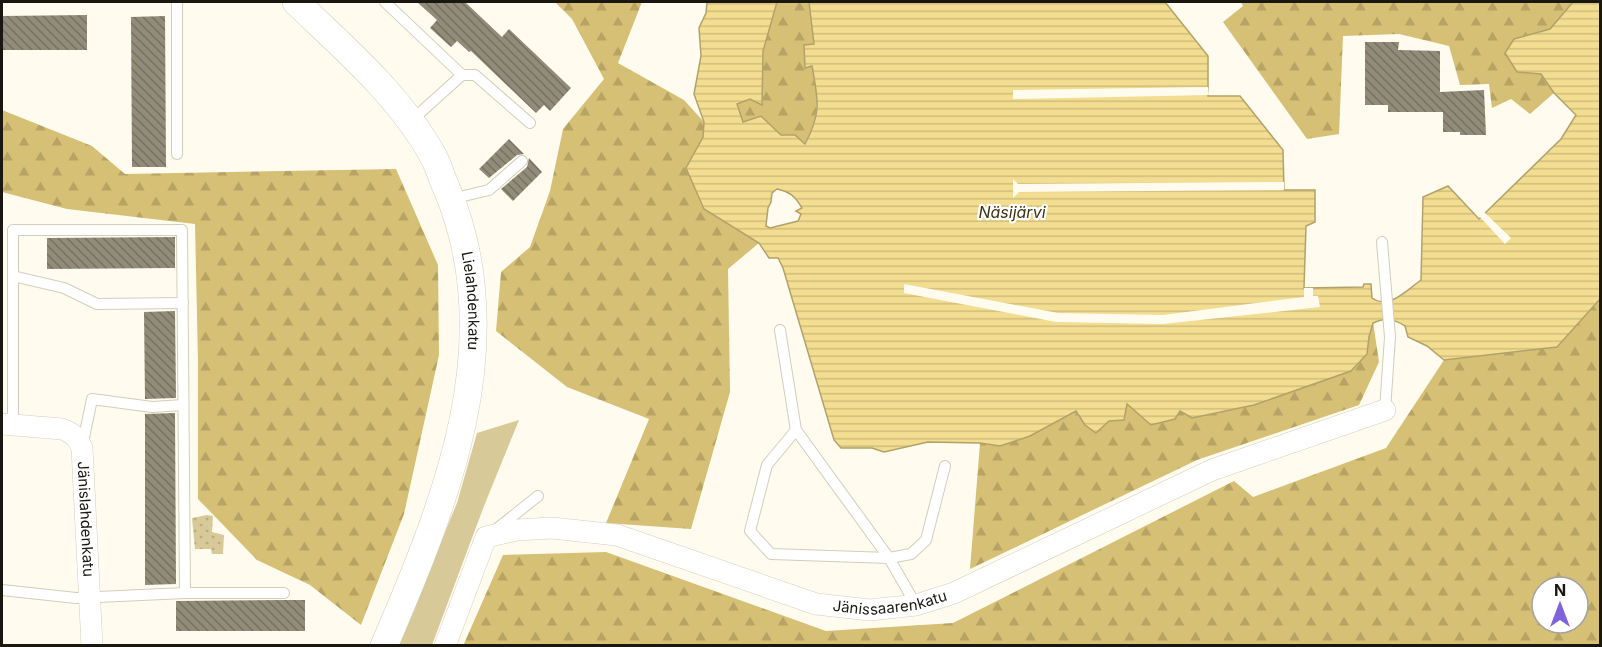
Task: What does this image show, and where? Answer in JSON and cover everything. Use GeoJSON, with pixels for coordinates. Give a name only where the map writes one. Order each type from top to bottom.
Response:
{"type":"FeatureCollection","features":[{"type":"Feature","properties":{"kind":"street","name":"Lielahdenkatu"},"geometry":{"type":"LineString","coordinates":[[296,2],[364,68],[411,121],[432,155],[451,199],[463,231],[471,272],[474,308],[472,366],[462,432],[444,496],[384,645]]}},
{"type":"Feature","properties":{"kind":"street","name":"Jänissaarenkatu"},"geometry":{"type":"LineString","coordinates":[[486,537],[517,530],[552,528],[617,535],[816,604],[870,610],[916,605],[954,593],[1212,470],[1385,410]]}},
{"type":"Feature","properties":{"kind":"street","name":"Jänislahdenkatu"},"geometry":{"type":"LineString","coordinates":[[7,425],[62,429],[72,432],[78,438],[82,448],[92,645]]}},
{"type":"Feature","properties":{"kind":"street"},"geometry":{"type":"LineString","coordinates":[[445,645],[486,537]]}},
{"type":"Feature","properties":{"kind":"lane"},"geometry":{"type":"LineString","coordinates":[[177,2],[177,154]]}},
{"type":"Feature","properties":{"kind":"lane"},"geometry":{"type":"LineString","coordinates":[[385,2],[462,75]]}},
{"type":"Feature","properties":{"kind":"lane"},"geometry":{"type":"LineString","coordinates":[[411,121],[462,75],[475,75],[530,123]]}},
{"type":"Feature","properties":{"kind":"lane"},"geometry":{"type":"LineString","coordinates":[[451,199],[489,190],[522,161]]}},
{"type":"Feature","properties":{"kind":"lane"},"geometry":{"type":"LineString","coordinates":[[7,425],[13,230],[182,230],[185,593]]}},
{"type":"Feature","properties":{"kind":"lane"},"geometry":{"type":"LineString","coordinates":[[1382,242],[1390,338],[1385,410]]}},
{"type":"Feature","properties":{"kind":"lane"},"geometry":{"type":"LineString","coordinates":[[13,276],[64,288],[97,304],[183,303]]}},
{"type":"Feature","properties":{"kind":"lane"},"geometry":{"type":"LineString","coordinates":[[780,330],[796,430],[889,558],[916,605]]}},
{"type":"Feature","properties":{"kind":"lane"},"geometry":{"type":"LineString","coordinates":[[82,448],[93,399],[152,407],[183,405]]}},
{"type":"Feature","properties":{"kind":"lane"},"geometry":{"type":"LineString","coordinates":[[796,430],[767,465],[750,531],[771,554],[889,558],[911,554],[926,540],[945,466]]}},
{"type":"Feature","properties":{"kind":"lane"},"geometry":{"type":"LineString","coordinates":[[486,537],[538,496]]}},
{"type":"Feature","properties":{"kind":"lane"},"geometry":{"type":"LineString","coordinates":[[2,590],[46,596],[89,598],[185,593],[284,593]]}},
{"type":"Feature","properties":{"kind":"shaded area"},"geometry":{"type":"Polygon","coordinates":[[[519,420],[432,645],[398,646],[457,503],[477,433],[519,420]]]}},
{"type":"Feature","properties":{"kind":"shaded area"},"geometry":{"type":"Polygon","coordinates":[[[213,516],[212,532],[224,535],[223,554],[212,554],[211,549],[195,549],[192,518],[213,516]]]}},
{"type":"Feature","properties":{"kind":"green space"},"geometry":{"type":"Polygon","coordinates":[[[555,2],[642,2],[618,63],[684,100],[704,122],[703,137],[686,168],[704,209],[759,243],[728,269],[730,392],[691,529],[606,523],[649,419],[567,387],[496,331],[501,272],[530,247],[550,191],[563,129],[604,79],[572,19],[555,2]]]}},
{"type":"Feature","properties":{"kind":"green space"},"geometry":{"type":"Polygon","coordinates":[[[777,2],[809,2],[814,44],[804,45],[805,68],[812,65],[817,106],[814,123],[805,144],[795,135],[781,135],[761,116],[742,122],[736,104],[750,99],[762,104],[763,51],[777,2]]]}},
{"type":"Feature","properties":{"kind":"green space"},"geometry":{"type":"Polygon","coordinates":[[[1241,2],[1573,2],[1550,29],[1514,39],[1517,72],[1541,74],[1554,93],[1530,114],[1511,99],[1492,108],[1489,84],[1460,85],[1449,46],[1399,34],[1343,36],[1339,134],[1307,139],[1223,22],[1243,6],[1241,2]]]}},
{"type":"Feature","properties":{"kind":"green space"},"geometry":{"type":"Polygon","coordinates":[[[2,110],[92,146],[125,174],[396,169],[438,265],[439,355],[404,514],[361,625],[310,585],[257,560],[198,499],[195,224],[67,209],[2,192],[2,110]]]}},
{"type":"Feature","properties":{"kind":"green space"},"geometry":{"type":"Polygon","coordinates":[[[1600,299],[1600,645],[463,646],[503,555],[606,552],[826,631],[953,623],[1234,481],[1253,497],[1386,448],[1444,360],[1557,347],[1600,299]]]}},
{"type":"Feature","properties":{"kind":"green space"},"geometry":{"type":"Polygon","coordinates":[[[1373,322],[1379,362],[1359,405],[1197,460],[970,569],[980,443],[1000,446],[1030,436],[1077,411],[1085,425],[1096,432],[1126,404],[1180,411],[1192,418],[1254,405],[1351,371],[1367,354],[1373,322]]]}},
{"type":"Feature","properties":{"kind":"water","name":"Näsijärvi"},"geometry":{"type":"Polygon","coordinates":[[[707,2],[777,2],[763,51],[762,105],[750,99],[737,104],[743,122],[761,116],[781,135],[795,135],[805,144],[814,123],[817,106],[812,66],[805,68],[804,45],[814,44],[809,2],[1165,2],[1208,56],[1208,96],[1240,96],[1283,150],[1284,190],[1315,190],[1315,222],[1306,226],[1304,288],[1363,287],[1364,284],[1371,284],[1372,298],[1385,302],[1398,297],[1421,280],[1423,197],[1448,186],[1479,219],[1561,139],[1576,115],[1554,93],[1541,74],[1517,72],[1505,53],[1514,39],[1550,29],[1573,2],[1600,2],[1600,299],[1557,347],[1444,360],[1427,346],[1408,337],[1405,326],[1386,319],[1373,323],[1367,354],[1351,371],[1254,405],[1192,418],[1180,411],[1175,419],[1151,425],[1127,404],[1124,420],[1109,421],[1096,433],[1085,425],[1076,411],[1030,436],[1000,446],[980,443],[928,442],[884,452],[872,448],[841,448],[834,440],[783,268],[778,258],[769,258],[759,243],[704,209],[686,168],[703,137],[704,122],[694,94],[701,56],[699,28],[706,13],[707,2]],[[777,189],[772,193],[768,208],[766,226],[770,228],[798,221],[801,214],[796,211],[802,208],[797,200],[789,193],[777,189]]]}},
{"type":"Feature","properties":{"kind":"pier"},"geometry":{"type":"Polygon","coordinates":[[[1208,87],[1209,95],[1013,99],[1013,90],[1208,87]]]}},
{"type":"Feature","properties":{"kind":"pier"},"geometry":{"type":"Polygon","coordinates":[[[1013,179],[1018,184],[1284,182],[1284,190],[1019,192],[1013,198],[1013,179]]]}},
{"type":"Feature","properties":{"kind":"pier"},"geometry":{"type":"Polygon","coordinates":[[[1484,212],[1511,238],[1505,244],[1479,216],[1484,212]]]}},
{"type":"Feature","properties":{"kind":"pier"},"geometry":{"type":"Polygon","coordinates":[[[904,284],[1058,313],[1163,315],[1304,297],[1304,288],[1313,288],[1313,296],[1318,296],[1320,307],[1163,324],[1056,322],[904,293],[904,284]]]}},
{"type":"Feature","properties":{"kind":"building"},"geometry":{"type":"Polygon","coordinates":[[[417,2],[465,2],[502,37],[509,29],[571,88],[550,111],[544,105],[536,113],[471,51],[469,52],[457,41],[451,47],[430,28],[437,20],[417,2]]]}},
{"type":"Feature","properties":{"kind":"building"},"geometry":{"type":"Polygon","coordinates":[[[87,15],[87,50],[2,50],[2,16],[87,15]]]}},
{"type":"Feature","properties":{"kind":"building"},"geometry":{"type":"Polygon","coordinates":[[[165,16],[166,167],[132,167],[131,17],[165,16]]]}},
{"type":"Feature","properties":{"kind":"building"},"geometry":{"type":"Polygon","coordinates":[[[1365,42],[1399,42],[1398,50],[1440,51],[1440,92],[1484,90],[1486,135],[1460,135],[1460,132],[1443,132],[1443,112],[1388,112],[1388,105],[1365,105],[1365,42]]]}},
{"type":"Feature","properties":{"kind":"building"},"geometry":{"type":"Polygon","coordinates":[[[509,139],[524,154],[517,155],[489,178],[479,169],[509,139]]]}},
{"type":"Feature","properties":{"kind":"building"},"geometry":{"type":"Polygon","coordinates":[[[529,158],[542,172],[513,201],[501,189],[527,167],[529,158]]]}},
{"type":"Feature","properties":{"kind":"building"},"geometry":{"type":"Polygon","coordinates":[[[175,237],[175,268],[47,269],[47,238],[175,237]]]}},
{"type":"Feature","properties":{"kind":"building"},"geometry":{"type":"Polygon","coordinates":[[[175,311],[176,398],[145,399],[144,312],[175,311]]]}},
{"type":"Feature","properties":{"kind":"building"},"geometry":{"type":"Polygon","coordinates":[[[175,413],[176,584],[145,585],[145,414],[175,413]]]}},
{"type":"Feature","properties":{"kind":"building"},"geometry":{"type":"Polygon","coordinates":[[[305,600],[305,631],[176,631],[176,601],[305,600]]]}}]}
